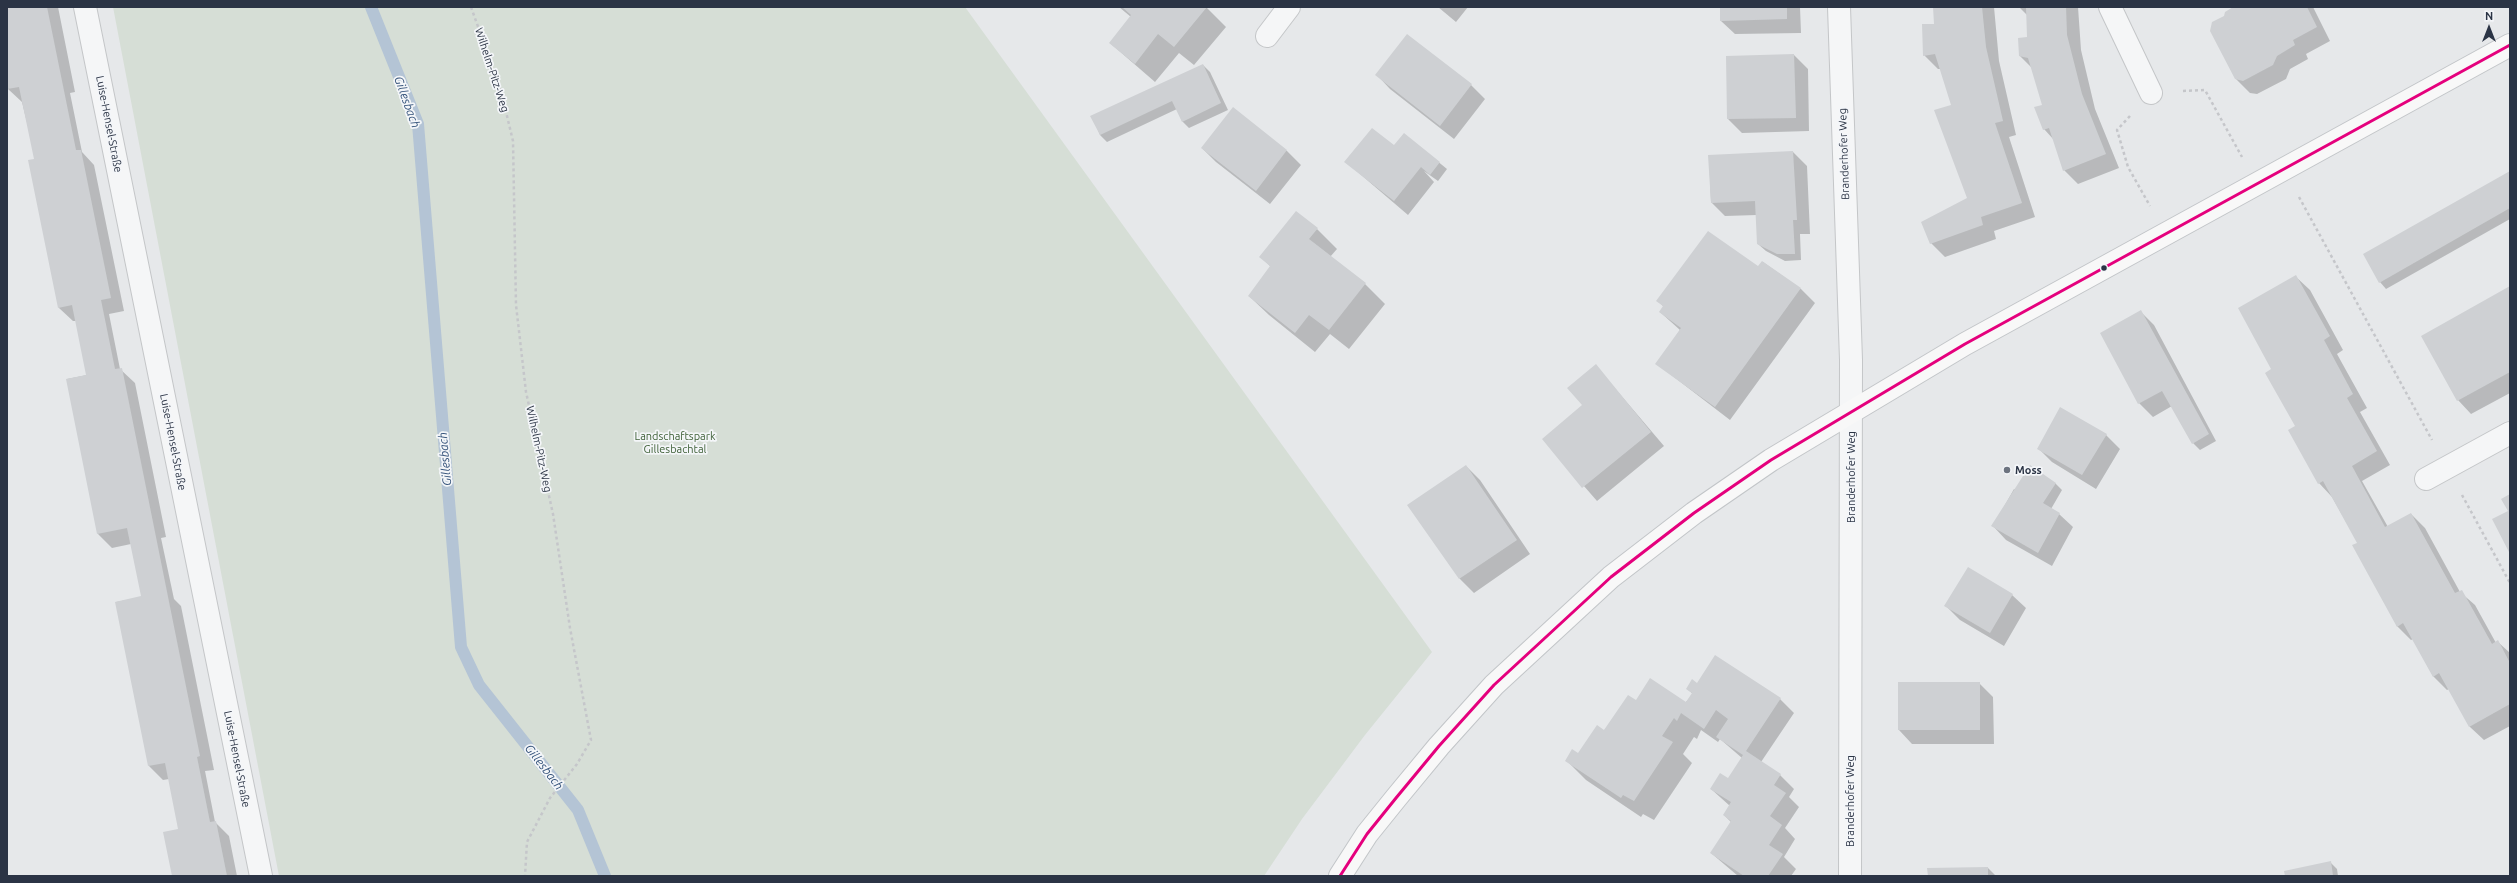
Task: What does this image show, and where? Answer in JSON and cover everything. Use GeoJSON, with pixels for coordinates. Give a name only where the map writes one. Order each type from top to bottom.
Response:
{"type":"FeatureCollection","features":[{"type":"Feature","properties":{"kind":"main road"},"geometry":{"type":"LineString","coordinates":[[1340,876],[1368,834],[1439,746],[1494,685],[1611,578],[1694,513],[1772,460],[1851,411],[1989,330],[2257,185],[2510,45]]}},
{"type":"Feature","properties":{"kind":"street","name":"Luise-Hensel-Straße"},"geometry":{"type":"LineString","coordinates":[[85,7],[261,876]]}},
{"type":"Feature","properties":{"kind":"street"},"geometry":{"type":"LineString","coordinates":[[1267,36],[1289,7]]}},
{"type":"Feature","properties":{"kind":"street","name":"Branderhofer Weg"},"geometry":{"type":"LineString","coordinates":[[1839,7],[1851,411],[1850,876]]}},
{"type":"Feature","properties":{"kind":"street"},"geometry":{"type":"LineString","coordinates":[[2110,7],[2151,93]]}},
{"type":"Feature","properties":{"kind":"street"},"geometry":{"type":"LineString","coordinates":[[2426,479],[2510,433]]}},
{"type":"Feature","properties":{"kind":"path","name":"Wilhelm-Pitz-Weg"},"geometry":{"type":"LineString","coordinates":[[471,7],[501,91],[513,141],[516,305],[526,392],[553,514],[570,628],[591,740],[576,764],[550,798],[527,842],[525,876]]}},
{"type":"Feature","properties":{"kind":"path"},"geometry":{"type":"LineString","coordinates":[[2166,234],[2128,167],[2117,130],[2151,93],[2205,90],[2257,185]]}},
{"type":"Feature","properties":{"kind":"path"},"geometry":{"type":"LineString","coordinates":[[2311,219],[2510,583]]}},
{"type":"Feature","properties":{"kind":"green space","name":"Landschaftspark Gillesbachtal"},"geometry":{"type":"Polygon","coordinates":[[[113,7],[965,7],[1432,652],[1365,735],[1302,819],[1264,876],[279,876],[113,7]]]}},
{"type":"Feature","properties":{"kind":"building"},"geometry":{"type":"Polygon","coordinates":[[[7,7],[47,7],[76,150],[81,150],[111,298],[101,300],[115,369],[122,368],[200,756],[197,757],[210,822],[216,821],[227,876],[172,876],[163,832],[178,829],[165,763],[148,766],[115,602],[141,596],[127,528],[97,534],[66,379],[86,375],[72,305],[58,308],[28,160],[34,159],[19,87],[7,89],[7,7]]]}},
{"type":"Feature","properties":{"kind":"building"},"geometry":{"type":"Polygon","coordinates":[[[1122,7],[1207,7],[1174,47],[1158,34],[1135,64],[1109,43],[1131,15],[1122,7]]]}},
{"type":"Feature","properties":{"kind":"building"},"geometry":{"type":"Polygon","coordinates":[[[1720,7],[1787,7],[1787,19],[1720,21],[1720,7]]]}},
{"type":"Feature","properties":{"kind":"building"},"geometry":{"type":"Polygon","coordinates":[[[1933,7],[1982,7],[1986,47],[2003,121],[1995,123],[2022,203],[1981,217],[1983,225],[1930,244],[1921,222],[1967,198],[1934,110],[1951,105],[1935,54],[1923,56],[1922,24],[1934,24],[1933,7]]]}},
{"type":"Feature","properties":{"kind":"building"},"geometry":{"type":"Polygon","coordinates":[[[2026,7],[2066,7],[2067,35],[2082,94],[2106,154],[2063,171],[2049,128],[2043,130],[2034,107],[2042,105],[2028,58],[2019,56],[2018,38],[2027,37],[2026,7]]]}},
{"type":"Feature","properties":{"kind":"building"},"geometry":{"type":"Polygon","coordinates":[[[2233,7],[2307,7],[2317,27],[2293,40],[2295,45],[2277,56],[2273,65],[2243,81],[2235,79],[2210,31],[2212,22],[2224,16],[2225,12],[2233,7]]]}},
{"type":"Feature","properties":{"kind":"building"},"geometry":{"type":"Polygon","coordinates":[[[1407,34],[1472,84],[1440,126],[1375,75],[1407,34]]]}},
{"type":"Feature","properties":{"kind":"building"},"geometry":{"type":"Polygon","coordinates":[[[1794,54],[1796,118],[1727,119],[1726,56],[1794,54]]]}},
{"type":"Feature","properties":{"kind":"building"},"geometry":{"type":"Polygon","coordinates":[[[1203,64],[1221,103],[1182,122],[1172,101],[1100,135],[1090,116],[1203,64]]]}},
{"type":"Feature","properties":{"kind":"building"},"geometry":{"type":"Polygon","coordinates":[[[1233,107],[1287,150],[1256,191],[1201,148],[1233,107]]]}},
{"type":"Feature","properties":{"kind":"building"},"geometry":{"type":"Polygon","coordinates":[[[1372,128],[1394,145],[1404,133],[1440,162],[1430,175],[1421,167],[1394,201],[1344,162],[1372,128]]]}},
{"type":"Feature","properties":{"kind":"building"},"geometry":{"type":"Polygon","coordinates":[[[1793,151],[1797,220],[1793,220],[1795,254],[1777,254],[1757,244],[1755,201],[1711,203],[1708,155],[1793,151]]]}},
{"type":"Feature","properties":{"kind":"building"},"geometry":{"type":"Polygon","coordinates":[[[2510,171],[2510,208],[2379,283],[2363,254],[2510,171]]]}},
{"type":"Feature","properties":{"kind":"building"},"geometry":{"type":"Polygon","coordinates":[[[1296,211],[1318,228],[1309,239],[1366,283],[1329,330],[1309,315],[1295,333],[1248,296],[1270,266],[1259,257],[1296,211]]]}},
{"type":"Feature","properties":{"kind":"building"},"geometry":{"type":"Polygon","coordinates":[[[1708,231],[1758,266],[1762,261],[1801,288],[1715,407],[1655,364],[1681,328],[1659,312],[1663,306],[1656,301],[1708,231]]]}},
{"type":"Feature","properties":{"kind":"building"},"geometry":{"type":"Polygon","coordinates":[[[2296,275],[2330,336],[2324,340],[2353,394],[2347,398],[2377,451],[2352,466],[2385,527],[2411,513],[2455,593],[2462,590],[2492,644],[2498,640],[2510,663],[2510,704],[2469,727],[2439,673],[2433,677],[2403,623],[2397,627],[2352,545],[2357,543],[2323,481],[2318,484],[2288,430],[2295,426],[2265,373],[2271,369],[2238,308],[2296,275]]]}},
{"type":"Feature","properties":{"kind":"building"},"geometry":{"type":"Polygon","coordinates":[[[2510,286],[2510,372],[2457,401],[2421,336],[2510,286]]]}},
{"type":"Feature","properties":{"kind":"building"},"geometry":{"type":"Polygon","coordinates":[[[2141,310],[2209,434],[2192,444],[2162,391],[2138,404],[2100,333],[2141,310]]]}},
{"type":"Feature","properties":{"kind":"building"},"geometry":{"type":"Polygon","coordinates":[[[1596,364],[1651,432],[1582,488],[1542,439],[1582,405],[1567,388],[1596,364]]]}},
{"type":"Feature","properties":{"kind":"building"},"geometry":{"type":"Polygon","coordinates":[[[2060,407],[2107,434],[2082,475],[2037,449],[2060,407]]]}},
{"type":"Feature","properties":{"kind":"building"},"geometry":{"type":"Polygon","coordinates":[[[1466,465],[1517,540],[1459,579],[1407,505],[1466,465]]]}},
{"type":"Feature","properties":{"kind":"building"},"geometry":{"type":"Polygon","coordinates":[[[2030,465],[2056,483],[2043,503],[2060,513],[2038,553],[1991,526],[2030,465]]]}},
{"type":"Feature","properties":{"kind":"building"},"geometry":{"type":"Polygon","coordinates":[[[2510,494],[2510,554],[2492,519],[2508,511],[2501,499],[2510,494]]]}},
{"type":"Feature","properties":{"kind":"building"},"geometry":{"type":"Polygon","coordinates":[[[1968,567],[2013,594],[1990,633],[1944,606],[1968,567]]]}},
{"type":"Feature","properties":{"kind":"building"},"geometry":{"type":"Polygon","coordinates":[[[1715,655],[1781,698],[1746,751],[1781,774],[1774,785],[1786,793],[1770,816],[1782,825],[1769,845],[1783,854],[1768,876],[1744,876],[1710,853],[1731,821],[1723,815],[1731,802],[1710,789],[1720,773],[1728,778],[1743,755],[1716,737],[1728,719],[1716,710],[1704,729],[1681,713],[1677,721],[1674,718],[1662,736],[1673,742],[1634,801],[1623,795],[1621,798],[1565,761],[1572,749],[1578,753],[1597,725],[1604,730],[1628,695],[1636,700],[1650,678],[1686,702],[1692,693],[1686,689],[1692,679],[1697,683],[1715,655]]]}},
{"type":"Feature","properties":{"kind":"building"},"geometry":{"type":"Polygon","coordinates":[[[1898,682],[1980,682],[1980,730],[1898,730],[1898,682]]]}},
{"type":"Feature","properties":{"kind":"building"},"geometry":{"type":"Polygon","coordinates":[[[2331,861],[2333,876],[2285,876],[2284,871],[2331,861]]]}},
{"type":"Feature","properties":{"kind":"building"},"geometry":{"type":"Polygon","coordinates":[[[1988,867],[1988,876],[1928,876],[1927,868],[1988,867]]]}},
{"type":"Feature","properties":{"kind":"waterway","name":"Gillesbach"},"geometry":{"type":"LineString","coordinates":[[371,7],[418,124],[461,647],[479,685],[578,810],[605,876]]}},
{"type":"Feature","properties":{"kind":"transit line"},"geometry":{"type":"LineString","coordinates":[[1340,876],[1367,834],[1396,798],[1439,746],[1494,685],[1611,577],[1694,513],[1771,460],[1965,344],[2510,45]]}},
{"type":"Feature","properties":{"kind":"place","name":"Moss"},"geometry":{"type":"Point","coordinates":[2007,470]}}]}
